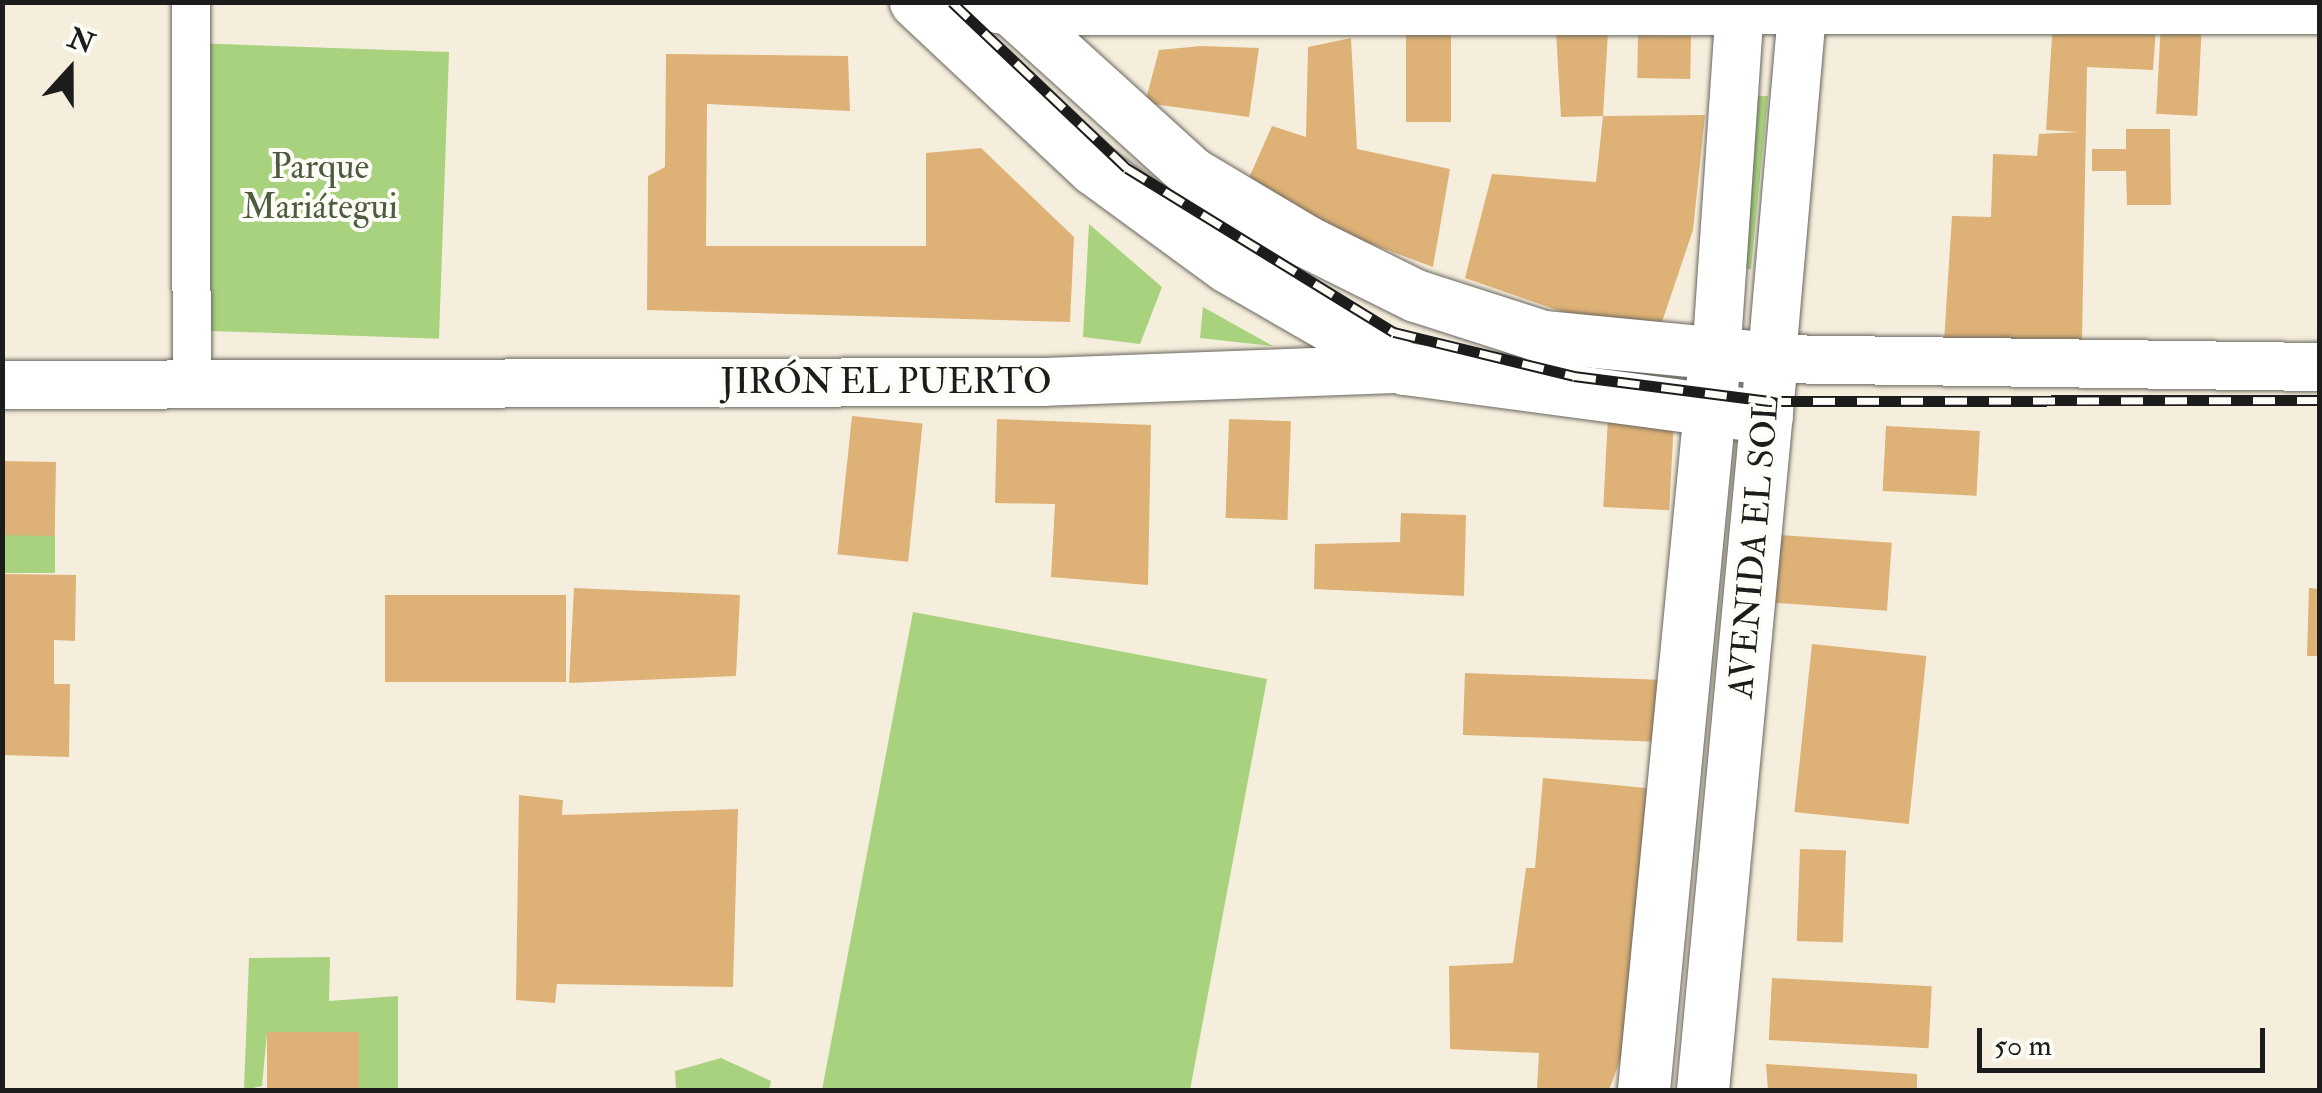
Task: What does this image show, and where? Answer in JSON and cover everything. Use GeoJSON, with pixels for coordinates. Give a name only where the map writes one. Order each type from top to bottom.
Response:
{"type":"FeatureCollection","features":[{"type":"Feature","properties":{"kind":"main road"},"geometry":{"type":"LineString","coordinates":[[916,2],[1094,169],[1228,267],[1405,370]]}},
{"type":"Feature","properties":{"kind":"main road"},"geometry":{"type":"LineString","coordinates":[[1006,7],[1193,174],[1416,296],[1544,337],[1716,358],[1772,359]]}},
{"type":"Feature","properties":{"kind":"main road","name":"AVENIDA EL SOL"},"geometry":{"type":"LineString","coordinates":[[1644,1090],[1716,358]]}},
{"type":"Feature","properties":{"kind":"main road","name":"AVENIDA EL SOL"},"geometry":{"type":"LineString","coordinates":[[1702,1090],[1772,359]]}},
{"type":"Feature","properties":{"kind":"main road","name":"JIRÓN EL PUERTO"},"geometry":{"type":"LineString","coordinates":[[1405,370],[1710,413],[1767,417]]}},
{"type":"Feature","properties":{"kind":"street"},"geometry":{"type":"LineString","coordinates":[[191,2],[192,387]]}},
{"type":"Feature","properties":{"kind":"street"},"geometry":{"type":"LineString","coordinates":[[956,2],[1006,7],[1740,5],[2320,10]]}},
{"type":"Feature","properties":{"kind":"street","name":"AVENIDA EL SOL"},"geometry":{"type":"LineString","coordinates":[[1716,358],[1740,5]]}},
{"type":"Feature","properties":{"kind":"street","name":"AVENIDA EL SOL"},"geometry":{"type":"LineString","coordinates":[[1772,359],[1803,8]]}},
{"type":"Feature","properties":{"kind":"street"},"geometry":{"type":"LineString","coordinates":[[1772,359],[2320,367]]}},
{"type":"Feature","properties":{"kind":"street","name":"JIRÓN EL PUERTO"},"geometry":{"type":"LineString","coordinates":[[2,385],[1043,382],[1405,370]]}},
{"type":"Feature","properties":{"kind":"green space","name":"Parque Mariátegui"},"geometry":{"type":"Polygon","coordinates":[[[193,43],[449,52],[439,339],[183,330],[193,43]]]}},
{"type":"Feature","properties":{"kind":"green space"},"geometry":{"type":"Polygon","coordinates":[[[1749,96],[1768,96],[1751,269],[1737,269],[1749,96]]]}},
{"type":"Feature","properties":{"kind":"green space"},"geometry":{"type":"Polygon","coordinates":[[[1089,224],[1162,287],[1140,344],[1083,337],[1089,224]]]}},
{"type":"Feature","properties":{"kind":"green space"},"geometry":{"type":"Polygon","coordinates":[[[1203,307],[1273,346],[1200,338],[1203,307]]]}},
{"type":"Feature","properties":{"kind":"green space"},"geometry":{"type":"Polygon","coordinates":[[[3,535],[55,535],[55,573],[3,573],[3,535]]]}},
{"type":"Feature","properties":{"kind":"green space"},"geometry":{"type":"Polygon","coordinates":[[[913,612],[1267,679],[1190,1090],[822,1090],[913,612]]]}},
{"type":"Feature","properties":{"kind":"green space"},"geometry":{"type":"Polygon","coordinates":[[[330,957],[329,1001],[398,996],[398,1090],[326,1090],[359,1088],[359,1032],[267,1033],[262,1086],[244,1090],[249,958],[330,957]]]}},
{"type":"Feature","properties":{"kind":"green space"},"geometry":{"type":"Polygon","coordinates":[[[721,1058],[771,1081],[769,1090],[676,1090],[675,1071],[721,1058]]]}},
{"type":"Feature","properties":{"kind":"building"},"geometry":{"type":"Polygon","coordinates":[[[2053,21],[2156,28],[2153,70],[2087,67],[2082,341],[1944,342],[1952,216],[1991,217],[1993,154],[2037,156],[2039,134],[2079,132],[2046,130],[2053,21]]]}},
{"type":"Feature","properties":{"kind":"building"},"geometry":{"type":"Polygon","coordinates":[[[2161,22],[2202,24],[2197,116],[2156,114],[2161,22]]]}},
{"type":"Feature","properties":{"kind":"building"},"geometry":{"type":"Polygon","coordinates":[[[1406,31],[1451,31],[1451,122],[1406,122],[1406,31]]]}},
{"type":"Feature","properties":{"kind":"building"},"geometry":{"type":"Polygon","coordinates":[[[1556,31],[1608,33],[1603,116],[1561,117],[1556,31]]]}},
{"type":"Feature","properties":{"kind":"building"},"geometry":{"type":"Polygon","coordinates":[[[1638,35],[1691,36],[1690,79],[1637,78],[1638,35]]]}},
{"type":"Feature","properties":{"kind":"building"},"geometry":{"type":"Polygon","coordinates":[[[1351,38],[1357,149],[1450,169],[1433,267],[1355,238],[1248,180],[1272,126],[1306,137],[1308,47],[1351,38]]]}},
{"type":"Feature","properties":{"kind":"building"},"geometry":{"type":"Polygon","coordinates":[[[1201,46],[1259,48],[1249,117],[1145,103],[1159,50],[1201,46]]]}},
{"type":"Feature","properties":{"kind":"building"},"geometry":{"type":"Polygon","coordinates":[[[666,54],[848,56],[850,111],[707,104],[706,246],[926,246],[926,153],[981,148],[1074,237],[1070,322],[647,310],[648,176],[665,167],[666,54]]]}},
{"type":"Feature","properties":{"kind":"building"},"geometry":{"type":"Polygon","coordinates":[[[1705,115],[1693,230],[1661,325],[1563,312],[1465,278],[1492,174],[1596,182],[1603,116],[1705,115]]]}},
{"type":"Feature","properties":{"kind":"building"},"geometry":{"type":"Polygon","coordinates":[[[2126,129],[2170,129],[2171,205],[2127,205],[2126,171],[2092,171],[2092,149],[2126,149],[2126,129]]]}},
{"type":"Feature","properties":{"kind":"building"},"geometry":{"type":"Polygon","coordinates":[[[852,416],[923,423],[908,562],[837,554],[852,416]]]}},
{"type":"Feature","properties":{"kind":"building"},"geometry":{"type":"Polygon","coordinates":[[[1608,417],[1674,420],[1669,510],[1603,507],[1608,417]]]}},
{"type":"Feature","properties":{"kind":"building"},"geometry":{"type":"Polygon","coordinates":[[[997,419],[1151,425],[1148,585],[1051,577],[1055,504],[995,503],[997,419]]]}},
{"type":"Feature","properties":{"kind":"building"},"geometry":{"type":"Polygon","coordinates":[[[1229,419],[1291,421],[1288,520],[1226,518],[1229,419]]]}},
{"type":"Feature","properties":{"kind":"building"},"geometry":{"type":"Polygon","coordinates":[[[1886,426],[1980,431],[1976,496],[1883,491],[1886,426]]]}},
{"type":"Feature","properties":{"kind":"building"},"geometry":{"type":"Polygon","coordinates":[[[2,461],[56,462],[55,536],[2,535],[2,461]]]}},
{"type":"Feature","properties":{"kind":"building"},"geometry":{"type":"Polygon","coordinates":[[[1401,513],[1466,515],[1464,596],[1314,589],[1315,544],[1400,542],[1401,513]]]}},
{"type":"Feature","properties":{"kind":"building"},"geometry":{"type":"Polygon","coordinates":[[[1780,535],[1892,543],[1887,611],[1775,603],[1780,535]]]}},
{"type":"Feature","properties":{"kind":"building"},"geometry":{"type":"Polygon","coordinates":[[[2,574],[76,575],[75,641],[54,640],[54,684],[70,684],[69,757],[2,755],[2,574]]]}},
{"type":"Feature","properties":{"kind":"building"},"geometry":{"type":"Polygon","coordinates":[[[574,588],[740,595],[736,676],[569,683],[574,588]]]}},
{"type":"Feature","properties":{"kind":"building"},"geometry":{"type":"Polygon","coordinates":[[[2309,588],[2320,589],[2320,656],[2307,656],[2309,588]]]}},
{"type":"Feature","properties":{"kind":"building"},"geometry":{"type":"Polygon","coordinates":[[[385,595],[566,595],[566,682],[385,682],[385,595]]]}},
{"type":"Feature","properties":{"kind":"building"},"geometry":{"type":"Polygon","coordinates":[[[1812,644],[1926,656],[1909,824],[1794,812],[1812,644]]]}},
{"type":"Feature","properties":{"kind":"building"},"geometry":{"type":"Polygon","coordinates":[[[1465,673],[1659,680],[1657,742],[1463,735],[1465,673]]]}},
{"type":"Feature","properties":{"kind":"building"},"geometry":{"type":"Polygon","coordinates":[[[1543,778],[1656,789],[1623,1052],[1609,1090],[1537,1090],[1539,1053],[1450,1049],[1449,966],[1513,963],[1526,868],[1535,868],[1543,778]]]}},
{"type":"Feature","properties":{"kind":"building"},"geometry":{"type":"Polygon","coordinates":[[[519,795],[563,800],[562,815],[738,809],[733,987],[557,984],[555,1003],[516,1000],[519,795]]]}},
{"type":"Feature","properties":{"kind":"building"},"geometry":{"type":"Polygon","coordinates":[[[1800,849],[1846,851],[1843,943],[1797,941],[1800,849]]]}},
{"type":"Feature","properties":{"kind":"building"},"geometry":{"type":"Polygon","coordinates":[[[1772,978],[1932,986],[1929,1048],[1769,1040],[1772,978]]]}},
{"type":"Feature","properties":{"kind":"building"},"geometry":{"type":"Polygon","coordinates":[[[267,1032],[359,1032],[359,1089],[267,1089],[267,1032]]]}},
{"type":"Feature","properties":{"kind":"building"},"geometry":{"type":"Polygon","coordinates":[[[1766,1064],[1917,1074],[1917,1090],[1768,1090],[1766,1064]]]}},
{"type":"Feature","properties":{"kind":"railway"},"geometry":{"type":"LineString","coordinates":[[952,2],[1127,168],[1394,332],[1574,376],[1769,401],[2320,400]]}}]}
